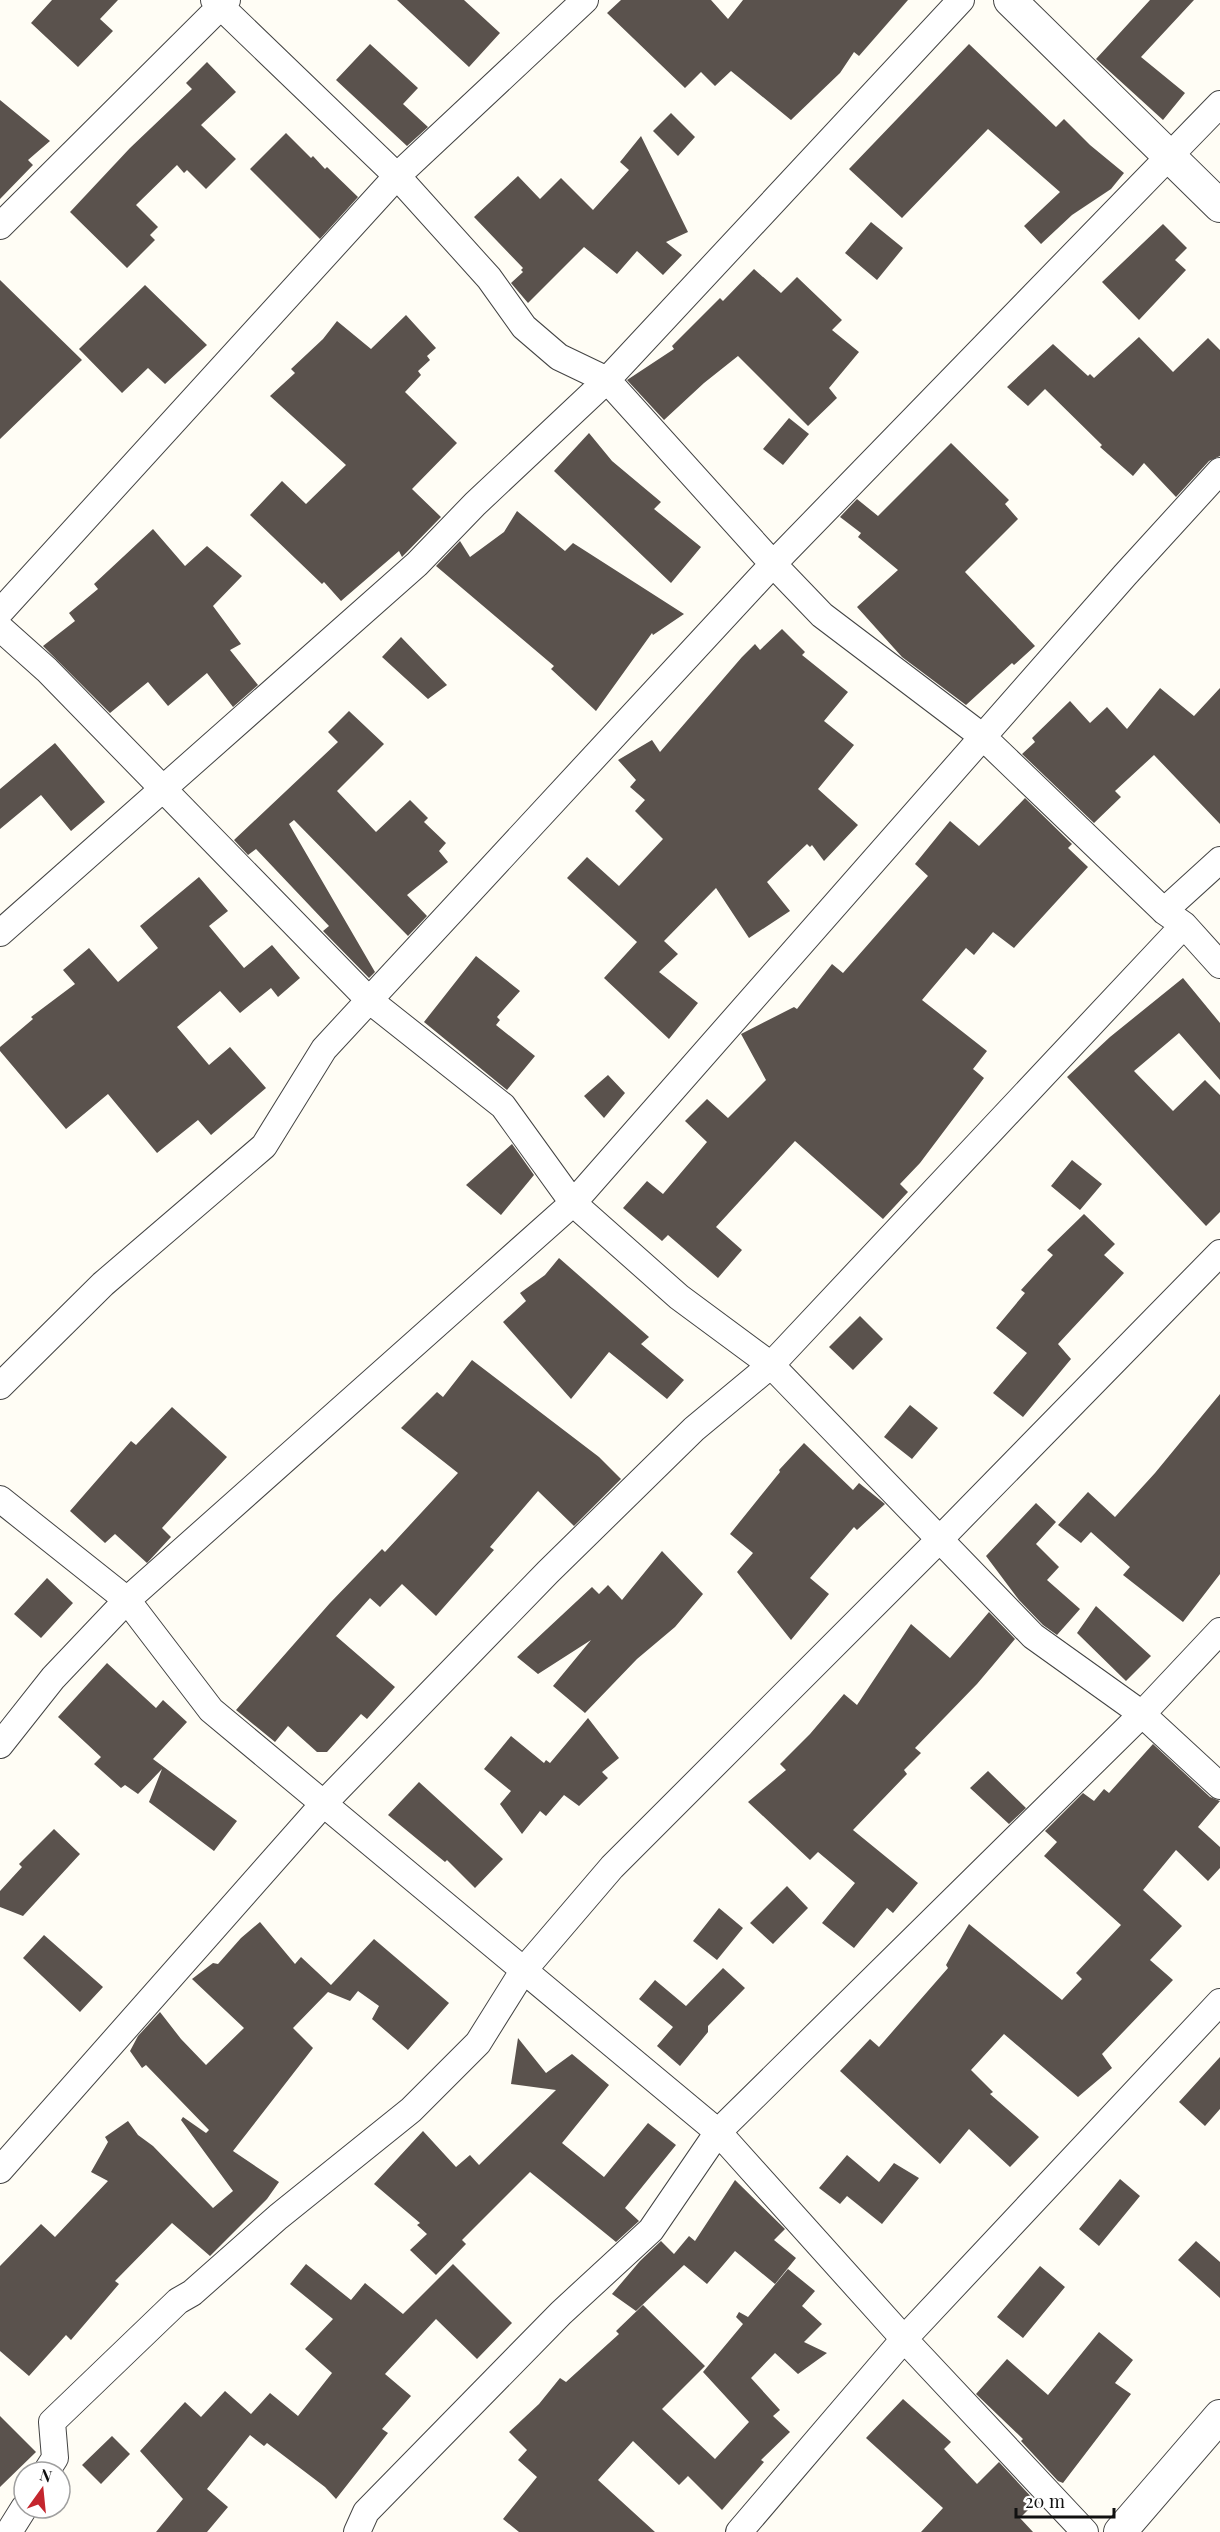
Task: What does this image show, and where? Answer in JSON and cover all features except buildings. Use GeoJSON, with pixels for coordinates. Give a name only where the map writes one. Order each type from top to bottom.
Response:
{"type":"FeatureCollection","features":[{"type":"Feature","properties":{"kind":"street"},"geometry":{"type":"LineString","coordinates":[[0,612],[398,176],[585,0]]}},
{"type":"Feature","properties":{"kind":"street"},"geometry":{"type":"LineString","coordinates":[[0,933],[417,564],[475,504],[607,380],[961,0]]}},
{"type":"Feature","properties":{"kind":"street"},"geometry":{"type":"LineString","coordinates":[[1010,0],[1220,206]]}},
{"type":"Feature","properties":{"kind":"street"},"geometry":{"type":"LineString","coordinates":[[0,226],[221,2],[398,176],[489,278],[524,327],[559,357],[607,380],[822,615],[983,737],[1174,918],[1220,965]]}},
{"type":"Feature","properties":{"kind":"street"},"geometry":{"type":"LineString","coordinates":[[0,1386],[103,1284],[264,1146],[324,1049],[773,564],[1220,104]]}},
{"type":"Feature","properties":{"kind":"street"},"geometry":{"type":"LineString","coordinates":[[0,1745],[53,1678],[127,1600],[573,1203],[1220,471]]}},
{"type":"Feature","properties":{"kind":"street"},"geometry":{"type":"LineString","coordinates":[[0,628],[47,670],[369,1000],[503,1107],[573,1203],[679,1297],[771,1365],[1033,1636],[1142,1714],[1220,1786]]}},
{"type":"Feature","properties":{"kind":"street"},"geometry":{"type":"LineString","coordinates":[[0,2170],[325,1802],[548,1572],[694,1430],[771,1365],[1174,918],[1220,860]]}},
{"type":"Feature","properties":{"kind":"street"},"geometry":{"type":"LineString","coordinates":[[54,2460],[52,2422],[178,2301],[192,2293],[278,2217],[411,2110],[478,2043],[523,1971],[612,1867],[940,1539],[1220,1253]]}},
{"type":"Feature","properties":{"kind":"street"},"geometry":{"type":"LineString","coordinates":[[0,1499],[127,1600],[211,1710],[325,1802],[523,1971],[718,2132],[903,2339],[1085,2532]]}},
{"type":"Feature","properties":{"kind":"street"},"geometry":{"type":"LineString","coordinates":[[357,2532],[366,2512],[561,2313],[651,2230],[718,2132],[1142,1714],[1220,1631]]}},
{"type":"Feature","properties":{"kind":"street"},"geometry":{"type":"LineString","coordinates":[[739,2532],[903,2339],[1220,2002]]}},
{"type":"Feature","properties":{"kind":"street"},"geometry":{"type":"LineString","coordinates":[[1120,2532],[1220,2416]]}}]}
